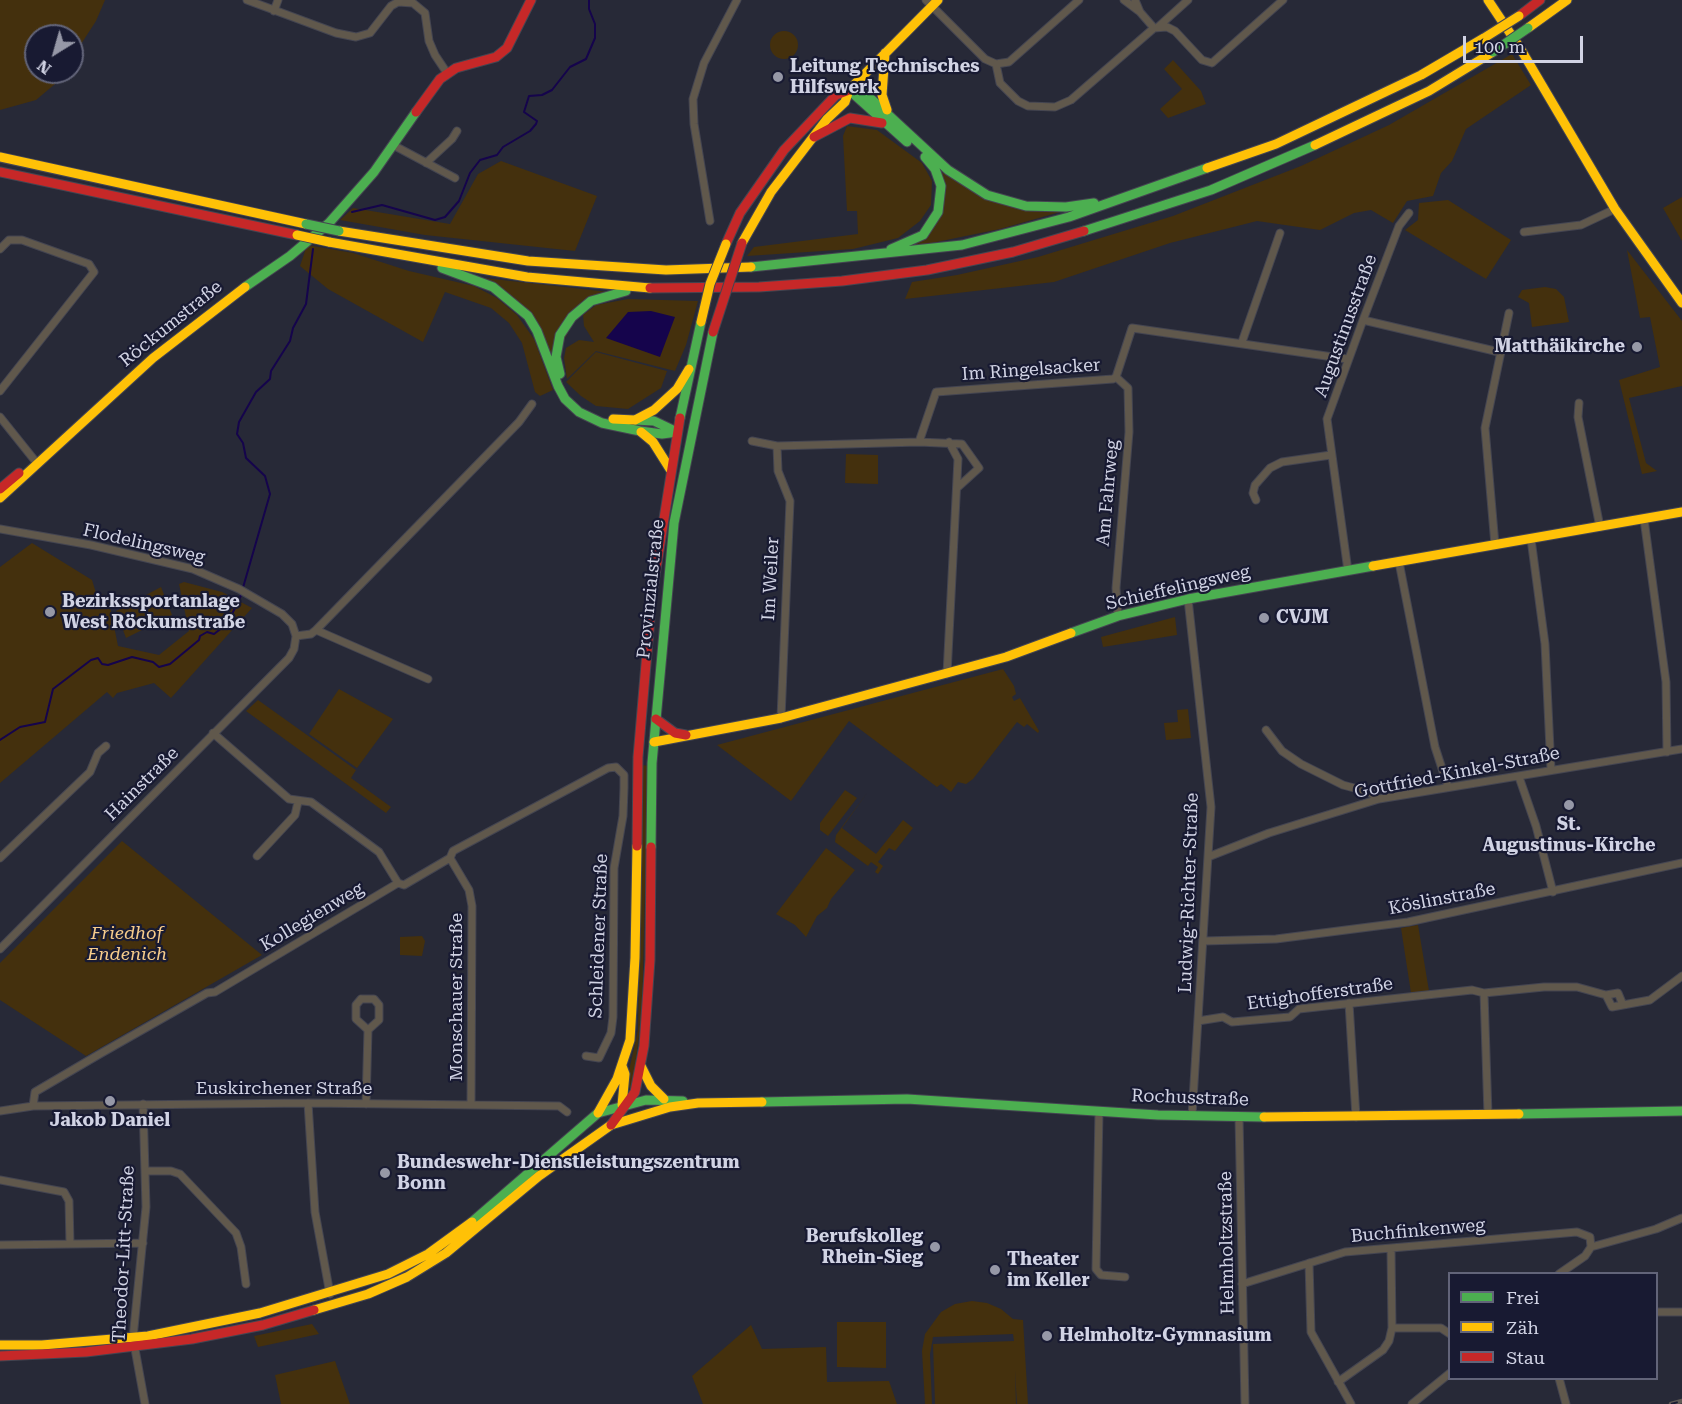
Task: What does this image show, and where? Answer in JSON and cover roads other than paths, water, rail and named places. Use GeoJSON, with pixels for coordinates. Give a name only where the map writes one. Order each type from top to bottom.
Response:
{"type":"FeatureCollection","features":[{"type":"Feature","properties":{"kind":"main road"},"geometry":{"type":"LineString","coordinates":[[447,73],[456,68],[485,62],[501,54],[512,40],[531,0]]}},
{"type":"Feature","properties":{"kind":"main road"},"geometry":{"type":"LineString","coordinates":[[1488,0],[1520,48],[1615,209],[1682,303]]}},
{"type":"Feature","properties":{"kind":"main road"},"geometry":{"type":"LineString","coordinates":[[0,157],[339,231],[473,254],[606,267],[666,270],[761,267],[858,258],[951,247],[1009,234],[1125,199],[1276,144],[1421,75],[1519,16],[1540,0]]}},
{"type":"Feature","properties":{"kind":"main road"},"geometry":{"type":"LineString","coordinates":[[0,172],[329,242],[528,276],[648,288],[748,288],[843,281],[927,270],[1013,252],[1131,218],[1284,161],[1429,91],[1493,52],[1567,0]]}},
{"type":"Feature","properties":{"kind":"main road","name":"Provinzialstraße"},"geometry":{"type":"LineString","coordinates":[[598,1113],[622,1066],[630,1040],[633,1017],[638,757],[652,594],[676,432],[710,284],[740,213],[784,150],[836,95],[852,87],[885,54],[932,2]]}},
{"type":"Feature","properties":{"kind":"main road"},"geometry":{"type":"LineString","coordinates":[[885,54],[882,95],[889,114]]}},
{"type":"Feature","properties":{"kind":"main road","name":"Röckumstraße"},"geometry":{"type":"LineString","coordinates":[[0,498],[36,462],[182,333],[290,256],[332,220],[366,182],[447,73]]}},
{"type":"Feature","properties":{"kind":"main road"},"geometry":{"type":"LineString","coordinates":[[852,87],[889,114],[948,170],[987,195],[1026,206],[1066,207],[1125,199]]}},
{"type":"Feature","properties":{"kind":"main road"},"geometry":{"type":"LineString","coordinates":[[852,87],[885,124],[916,149],[935,170],[941,186],[942,200],[935,218],[922,235],[905,245],[858,258]]}},
{"type":"Feature","properties":{"kind":"main road","name":"Provinzialstraße"},"geometry":{"type":"LineString","coordinates":[[611,1125],[625,1106],[641,1066],[648,1013],[654,742],[666,590],[674,524],[713,332],[742,243],[771,192],[845,102],[852,87]]}},
{"type":"Feature","properties":{"kind":"main road"},"geometry":{"type":"LineString","coordinates":[[814,137],[850,118],[885,124]]}},
{"type":"Feature","properties":{"kind":"main road"},"geometry":{"type":"LineString","coordinates":[[419,259],[493,287],[516,304],[537,331],[567,396],[579,412],[602,423],[640,431],[676,432],[693,425]]}},
{"type":"Feature","properties":{"kind":"main road"},"geometry":{"type":"LineString","coordinates":[[555,371],[560,335],[572,317],[591,301],[608,294],[648,288]]}},
{"type":"Feature","properties":{"kind":"main road"},"geometry":{"type":"LineString","coordinates":[[635,420],[667,399],[689,369]]}},
{"type":"Feature","properties":{"kind":"main road"},"geometry":{"type":"LineString","coordinates":[[567,396],[581,407],[602,418],[654,421],[676,432],[684,439],[688,450]]}},
{"type":"Feature","properties":{"kind":"main road"},"geometry":{"type":"LineString","coordinates":[[640,431],[653,442],[670,469]]}},
{"type":"Feature","properties":{"kind":"main road","name":"Röckumstraße"},"geometry":{"type":"LineString","coordinates":[[0,489],[36,462]]}},
{"type":"Feature","properties":{"kind":"main road","name":"Schieffelingsweg"},"geometry":{"type":"LineString","coordinates":[[654,742],[781,718],[947,674],[1006,657],[1118,616],[1188,599],[1682,512]]}},
{"type":"Feature","properties":{"kind":"main road"},"geometry":{"type":"LineString","coordinates":[[656,718],[675,733],[688,736]]}},
{"type":"Feature","properties":{"kind":"main road"},"geometry":{"type":"LineString","coordinates":[[638,757],[654,742],[641,719]]}},
{"type":"Feature","properties":{"kind":"main road"},"geometry":{"type":"LineString","coordinates":[[622,1066],[625,1074],[625,1106],[637,1116]]}},
{"type":"Feature","properties":{"kind":"main road"},"geometry":{"type":"LineString","coordinates":[[641,1066],[651,1086],[664,1099]]}},
{"type":"Feature","properties":{"kind":"main road","name":"Rochusstraße"},"geometry":{"type":"LineString","coordinates":[[598,1113],[664,1099],[698,1103],[907,1099],[1239,1117],[1682,1111]]}},
{"type":"Feature","properties":{"kind":"main road","name":"Rochusstraße"},"geometry":{"type":"LineString","coordinates":[[611,1125],[637,1116],[698,1103]]}},
{"type":"Feature","properties":{"kind":"main road"},"geometry":{"type":"LineString","coordinates":[[0,1345],[133,1343],[260,1313],[402,1268],[442,1245],[598,1113]]}},
{"type":"Feature","properties":{"kind":"main road"},"geometry":{"type":"LineString","coordinates":[[0,1356],[234,1332],[333,1305],[407,1277],[446,1253],[539,1176],[611,1125]]}},
{"type":"Feature","properties":{"kind":"street"},"geometry":{"type":"LineString","coordinates":[[247,0],[336,33],[356,37],[370,33],[391,6],[398,2],[423,4],[429,41],[447,73]]}},
{"type":"Feature","properties":{"kind":"street"},"geometry":{"type":"LineString","coordinates":[[274,11],[278,0]]}},
{"type":"Feature","properties":{"kind":"street"},"geometry":{"type":"LineString","coordinates":[[710,220],[694,124],[693,99],[704,63],[737,0]]}},
{"type":"Feature","properties":{"kind":"street"},"geometry":{"type":"LineString","coordinates":[[932,2],[985,59],[996,64],[1009,62],[1079,0]]}},
{"type":"Feature","properties":{"kind":"street"},"geometry":{"type":"LineString","coordinates":[[1124,0],[1156,28],[1175,31],[1202,60],[1212,63],[1283,0]]}},
{"type":"Feature","properties":{"kind":"street"},"geometry":{"type":"LineString","coordinates":[[1135,0],[1140,12]]}},
{"type":"Feature","properties":{"kind":"street"},"geometry":{"type":"LineString","coordinates":[[996,64],[1000,83],[1018,100],[1028,106],[1055,107],[1071,100],[1188,0]]}},
{"type":"Feature","properties":{"kind":"street"},"geometry":{"type":"LineString","coordinates":[[426,163],[452,139],[457,131]]}},
{"type":"Feature","properties":{"kind":"street"},"geometry":{"type":"LineString","coordinates":[[393,145],[455,178]]}},
{"type":"Feature","properties":{"kind":"street"},"geometry":{"type":"LineString","coordinates":[[1524,232],[1581,225],[1615,209]]}},
{"type":"Feature","properties":{"kind":"street","name":"Augustinusstraße"},"geometry":{"type":"LineString","coordinates":[[1348,571],[1328,419],[1347,359],[1400,226],[1409,213]]}},
{"type":"Feature","properties":{"kind":"street"},"geometry":{"type":"LineString","coordinates":[[1242,342],[1280,233]]}},
{"type":"Feature","properties":{"kind":"street"},"geometry":{"type":"LineString","coordinates":[[0,249],[9,240],[22,240],[89,264],[93,266],[94,272],[0,391]]}},
{"type":"Feature","properties":{"kind":"street"},"geometry":{"type":"LineString","coordinates":[[1495,545],[1485,428],[1499,352],[1509,313]]}},
{"type":"Feature","properties":{"kind":"street"},"geometry":{"type":"LineString","coordinates":[[1363,320],[1499,352]]}},
{"type":"Feature","properties":{"kind":"street","name":"Im Ringelsacker"},"geometry":{"type":"LineString","coordinates":[[919,442],[936,392],[1116,377],[1132,328],[1242,342],[1347,359]]}},
{"type":"Feature","properties":{"kind":"street","name":"Am Fahrweg"},"geometry":{"type":"LineString","coordinates":[[1116,377],[1128,388],[1129,432],[1117,577],[1118,616]]}},
{"type":"Feature","properties":{"kind":"street"},"geometry":{"type":"LineString","coordinates":[[1579,403],[1578,417],[1600,527]]}},
{"type":"Feature","properties":{"kind":"street"},"geometry":{"type":"LineString","coordinates":[[296,636],[311,634],[316,630],[519,422],[532,404]]}},
{"type":"Feature","properties":{"kind":"street"},"geometry":{"type":"LineString","coordinates":[[0,417],[36,462]]}},
{"type":"Feature","properties":{"kind":"street"},"geometry":{"type":"LineString","coordinates":[[752,441],[777,446],[919,442],[962,444],[979,468],[957,488]]}},
{"type":"Feature","properties":{"kind":"street"},"geometry":{"type":"LineString","coordinates":[[947,674],[958,459],[949,442]]}},
{"type":"Feature","properties":{"kind":"street","name":"Im Weiler"},"geometry":{"type":"LineString","coordinates":[[777,446],[778,471],[790,501],[781,718]]}},
{"type":"Feature","properties":{"kind":"street"},"geometry":{"type":"LineString","coordinates":[[1256,500],[1253,493],[1255,485],[1270,468],[1282,462],[1331,454]]}},
{"type":"Feature","properties":{"kind":"street"},"geometry":{"type":"LineString","coordinates":[[1644,519],[1665,671],[1667,752]]}},
{"type":"Feature","properties":{"kind":"street","name":"Flodelingsweg"},"geometry":{"type":"LineString","coordinates":[[0,529],[175,564],[242,590],[282,614],[292,624],[296,636]]}},
{"type":"Feature","properties":{"kind":"street"},"geometry":{"type":"LineString","coordinates":[[1531,539],[1545,644],[1551,770]]}},
{"type":"Feature","properties":{"kind":"street"},"geometry":{"type":"LineString","coordinates":[[1399,562],[1435,747],[1448,787]]}},
{"type":"Feature","properties":{"kind":"street","name":"Ludwig-Richter-Straße"},"geometry":{"type":"LineString","coordinates":[[1188,599],[1210,807],[1204,941],[1192,1116]]}},
{"type":"Feature","properties":{"kind":"street"},"geometry":{"type":"LineString","coordinates":[[316,630],[428,679]]}},
{"type":"Feature","properties":{"kind":"street","name":"Hainstraße"},"geometry":{"type":"LineString","coordinates":[[0,949],[288,658],[294,649],[296,636]]}},
{"type":"Feature","properties":{"kind":"street"},"geometry":{"type":"LineString","coordinates":[[1266,730],[1282,751],[1300,764],[1343,785],[1369,792],[1379,800]]}},
{"type":"Feature","properties":{"kind":"street"},"geometry":{"type":"LineString","coordinates":[[213,733],[280,793],[298,802],[311,802],[379,852],[398,883]]}},
{"type":"Feature","properties":{"kind":"street"},"geometry":{"type":"LineString","coordinates":[[0,858],[90,772],[98,753],[106,746]]}},
{"type":"Feature","properties":{"kind":"street","name":"Gottfried-Kinkel-Straße"},"geometry":{"type":"LineString","coordinates":[[1208,857],[1269,833],[1379,800],[1682,749]]}},
{"type":"Feature","properties":{"kind":"street","name":"Kollegienweg"},"geometry":{"type":"LineString","coordinates":[[33,1106],[35,1092],[41,1088],[249,972],[398,883],[404,885],[450,858],[453,851],[608,768],[616,768]]}},
{"type":"Feature","properties":{"kind":"street","name":"Schleidener Straße"},"geometry":{"type":"LineString","coordinates":[[586,1056],[599,1058],[611,1033],[613,1017],[614,868],[623,816],[624,788],[624,775],[616,768]]}},
{"type":"Feature","properties":{"kind":"street"},"geometry":{"type":"LineString","coordinates":[[1519,777],[1521,790],[1536,826],[1553,892]]}},
{"type":"Feature","properties":{"kind":"street"},"geometry":{"type":"LineString","coordinates":[[257,856],[294,814],[298,802]]}},
{"type":"Feature","properties":{"kind":"street","name":"Monschauer Straße"},"geometry":{"type":"LineString","coordinates":[[450,858],[469,890],[472,906],[471,1105]]}},
{"type":"Feature","properties":{"kind":"street","name":"Köslinstraße"},"geometry":{"type":"LineString","coordinates":[[1204,941],[1276,939],[1359,930],[1441,916],[1682,863]]}},
{"type":"Feature","properties":{"kind":"street"},"geometry":{"type":"LineString","coordinates":[[1623,1005],[1650,1000],[1682,976]]}},
{"type":"Feature","properties":{"kind":"street","name":"Ettighofferstraße"},"geometry":{"type":"LineString","coordinates":[[1198,1021],[1223,1017],[1232,1022],[1290,1017],[1299,1009],[1472,990],[1484,993],[1512,988],[1577,987],[1606,995],[1618,993],[1623,1005],[1612,1007],[1606,995]]}},
{"type":"Feature","properties":{"kind":"street"},"geometry":{"type":"LineString","coordinates":[[1484,993],[1488,1115]]}},
{"type":"Feature","properties":{"kind":"street"},"geometry":{"type":"LineString","coordinates":[[366,1104],[368,1030],[379,1020],[379,1005],[374,999],[362,999],[356,1005],[356,1019],[368,1030]]}},
{"type":"Feature","properties":{"kind":"street"},"geometry":{"type":"LineString","coordinates":[[1349,1003],[1356,1117]]}},
{"type":"Feature","properties":{"kind":"street"},"geometry":{"type":"LineString","coordinates":[[308,1103],[315,1212],[333,1305]]}},
{"type":"Feature","properties":{"kind":"street","name":"Euskirchener Straße"},"geometry":{"type":"LineString","coordinates":[[0,1111],[33,1106],[308,1103],[559,1106],[567,1112]]}},
{"type":"Feature","properties":{"kind":"street","name":"Theodor-Litt-Straße"},"geometry":{"type":"LineString","coordinates":[[142,1104],[146,1171],[143,1243],[133,1343],[145,1404]]}},
{"type":"Feature","properties":{"kind":"street"},"geometry":{"type":"LineString","coordinates":[[1099,1111],[1096,1269],[1101,1275],[1125,1277]]}},
{"type":"Feature","properties":{"kind":"street","name":"Helmholtzstraße"},"geometry":{"type":"LineString","coordinates":[[1239,1117],[1245,1404]]}},
{"type":"Feature","properties":{"kind":"street"},"geometry":{"type":"LineString","coordinates":[[146,1171],[171,1171],[180,1174],[236,1233],[241,1247],[246,1284]]}},
{"type":"Feature","properties":{"kind":"street"},"geometry":{"type":"LineString","coordinates":[[0,1180],[64,1192],[69,1201],[70,1244]]}},
{"type":"Feature","properties":{"kind":"street"},"geometry":{"type":"LineString","coordinates":[[1562,1272],[1585,1256],[1591,1247],[1656,1229],[1682,1218]]}},
{"type":"Feature","properties":{"kind":"street","name":"Buchfinkenweg"},"geometry":{"type":"LineString","coordinates":[[1242,1284],[1346,1252],[1577,1232],[1590,1237],[1591,1247]]}},
{"type":"Feature","properties":{"kind":"street"},"geometry":{"type":"LineString","coordinates":[[0,1245],[143,1243]]}},
{"type":"Feature","properties":{"kind":"street"},"geometry":{"type":"LineString","coordinates":[[1338,1382],[1383,1350],[1389,1341],[1392,1328],[1391,1248]]}},
{"type":"Feature","properties":{"kind":"street"},"geometry":{"type":"LineString","coordinates":[[1309,1263],[1311,1332],[1351,1404]]}},
{"type":"Feature","properties":{"kind":"street"},"geometry":{"type":"LineString","coordinates":[[1658,1312],[1682,1312]]}},
{"type":"Feature","properties":{"kind":"street"},"geometry":{"type":"LineString","coordinates":[[1392,1328],[1441,1328],[1448,1333]]}},
{"type":"Feature","properties":{"kind":"street"},"geometry":{"type":"LineString","coordinates":[[1412,1404],[1448,1374]]}},
{"type":"Feature","properties":{"kind":"street"},"geometry":{"type":"LineString","coordinates":[[1560,1380],[1566,1404]]}},
{"type":"Feature","properties":{"kind":"waterway"},"geometry":{"type":"LineString","coordinates":[[352,212],[382,205],[435,220],[445,217],[459,201],[470,173],[480,160],[497,155],[503,147],[530,131],[536,124],[537,121],[524,112],[529,96],[542,95],[552,90],[570,67],[586,59],[595,38],[595,24],[589,9],[589,0]]}},
{"type":"Feature","properties":{"kind":"waterway"},"geometry":{"type":"LineString","coordinates":[[0,740],[20,727],[45,722],[53,689],[91,660],[98,658],[102,664],[108,665],[132,657],[153,662],[159,667],[170,664],[199,640],[200,636],[207,632],[214,634],[227,624],[240,598],[270,494],[265,476],[246,458],[243,443],[237,434],[239,422],[256,392],[270,379],[271,371],[290,341],[293,328],[306,304],[313,249]]}},
{"type":"Feature","properties":{"kind":"railway"},"geometry":{"type":"LineString","coordinates":[[1671,1404],[1682,1401]]}},
{"type":"Feature","properties":{"kind":"place","name":"Leitung Technisches Hilfswerk"},"geometry":{"type":"Point","coordinates":[778,77]}},
{"type":"Feature","properties":{"kind":"place","name":"Matthäikirche"},"geometry":{"type":"Point","coordinates":[1637,347]}},
{"type":"Feature","properties":{"kind":"place","name":"Bezirkssportanlage West Röckumstraße"},"geometry":{"type":"Point","coordinates":[50,612]}},
{"type":"Feature","properties":{"kind":"place","name":"CVJM"},"geometry":{"type":"Point","coordinates":[1264,618]}},
{"type":"Feature","properties":{"kind":"place","name":"St. Augustinus-Kirche"},"geometry":{"type":"Point","coordinates":[1569,805]}},
{"type":"Feature","properties":{"kind":"place","name":"Jakob Daniel"},"geometry":{"type":"Point","coordinates":[110,1101]}},
{"type":"Feature","properties":{"kind":"place","name":"Bundeswehr-Dienstleistungszentrum Bonn"},"geometry":{"type":"Point","coordinates":[385,1173]}},
{"type":"Feature","properties":{"kind":"place","name":"Berufskolleg Rhein-Sieg"},"geometry":{"type":"Point","coordinates":[935,1247]}},
{"type":"Feature","properties":{"kind":"place","name":"Theater im Keller"},"geometry":{"type":"Point","coordinates":[995,1270]}},
{"type":"Feature","properties":{"kind":"place","name":"Helmholtz-Gymnasium"},"geometry":{"type":"Point","coordinates":[1047,1336]}},
{"type":"Feature","properties":{"kind":"park label","name":"Friedhof Endenich"},"geometry":{"type":"Point","coordinates":[127,944]}}]}
